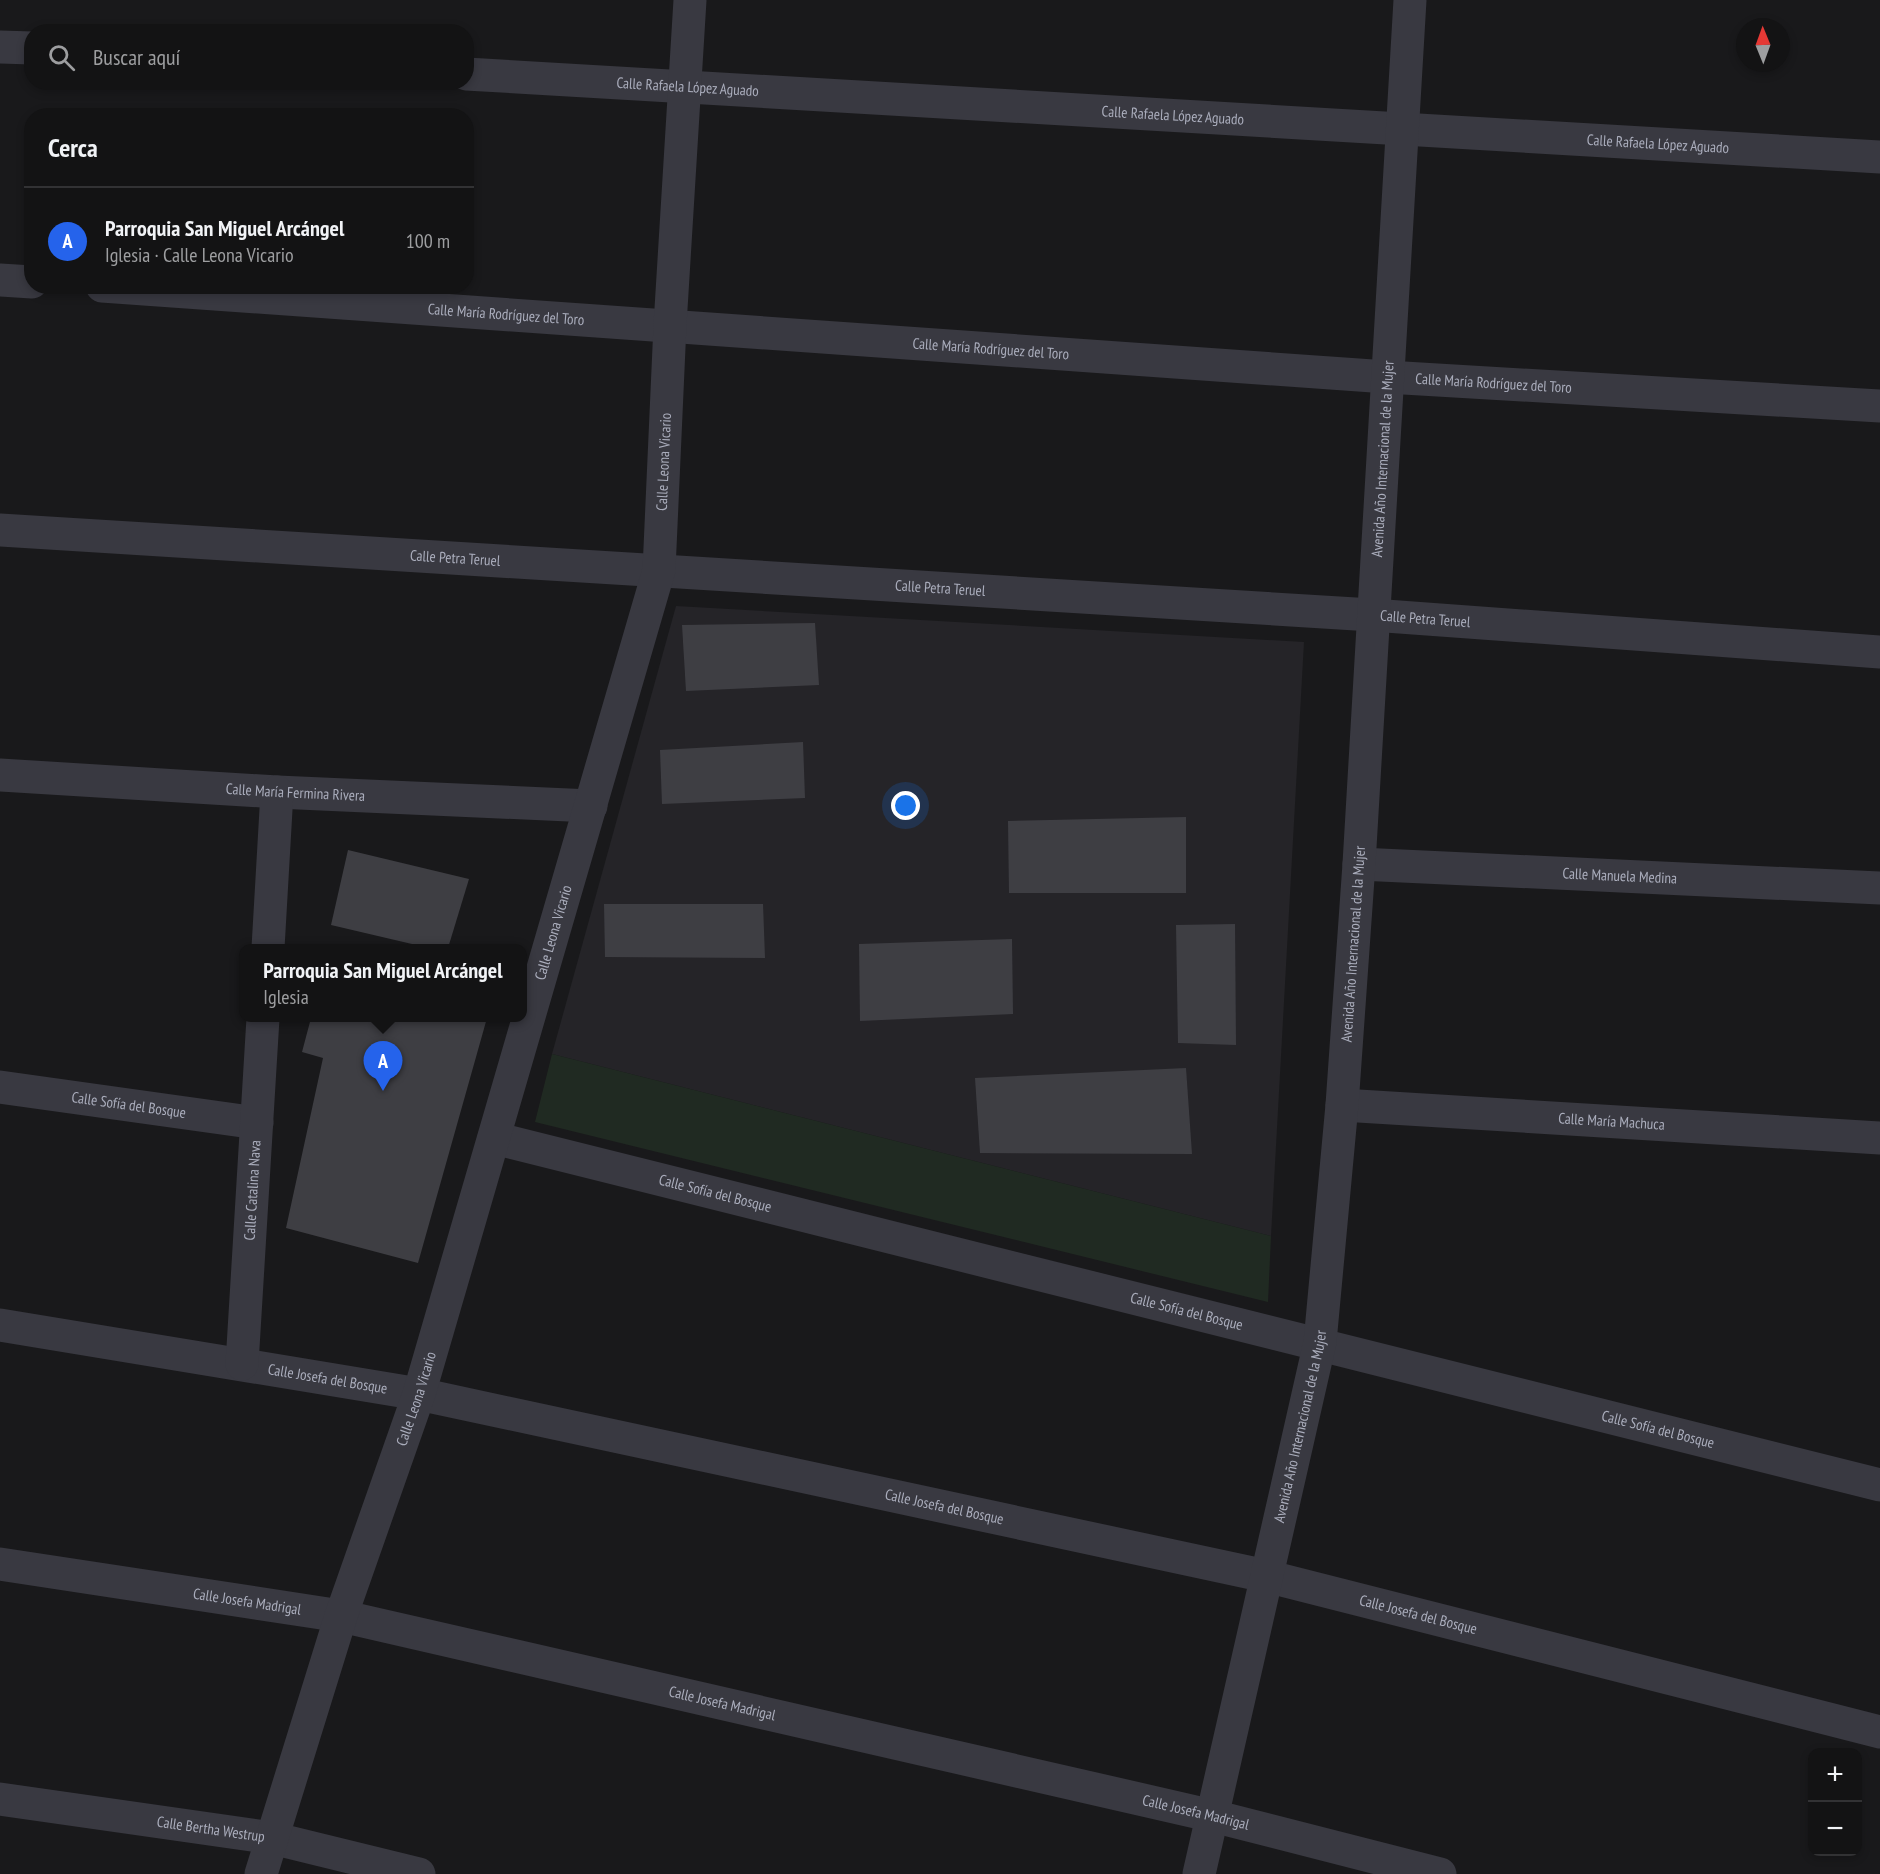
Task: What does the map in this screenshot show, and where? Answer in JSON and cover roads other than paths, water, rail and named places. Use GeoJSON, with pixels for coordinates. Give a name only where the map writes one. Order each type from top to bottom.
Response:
{"type":"FeatureCollection","features":[{"type":"Feature","properties":{"kind":"street","name":"Calle Leona Vicario"},"geometry":{"type":"LineString","coordinates":[[261,1874],[341,1616],[419,1394],[659,570],[670,325],[690,0]]}},
{"type":"Feature","properties":{"kind":"street","name":"Avenida Año Internacional de la Mujer"},"geometry":{"type":"LineString","coordinates":[[1199,1874],[1320,1342],[1342,1105],[1359,864],[1410,0]]}},
{"type":"Feature","properties":{"kind":"street"},"geometry":{"type":"LineString","coordinates":[[0,47],[24,48]]}},
{"type":"Feature","properties":{"kind":"street","name":"Calle Rafaela López Aguado"},"geometry":{"type":"LineString","coordinates":[[474,74],[1880,157]]}},
{"type":"Feature","properties":{"kind":"street"},"geometry":{"type":"LineString","coordinates":[[0,280],[24,282]]}},
{"type":"Feature","properties":{"kind":"street","name":"Calle María Rodríguez del Toro"},"geometry":{"type":"LineString","coordinates":[[219,294],[1387,377],[1880,406]]}},
{"type":"Feature","properties":{"kind":"street","name":"Calle Petra Teruel"},"geometry":{"type":"LineString","coordinates":[[0,530],[1372,615],[1880,652]]}},
{"type":"Feature","properties":{"kind":"street","name":"Calle María Fermina Rivera"},"geometry":{"type":"LineString","coordinates":[[0,776],[277,792],[591,806]]}},
{"type":"Feature","properties":{"kind":"street"},"geometry":{"type":"LineString","coordinates":[[267,944],[277,792]]}},
{"type":"Feature","properties":{"kind":"street","name":"Calle Manuela Medina"},"geometry":{"type":"LineString","coordinates":[[1359,864],[1880,888]]}},
{"type":"Feature","properties":{"kind":"street","name":"Calle Catalina Nava"},"geometry":{"type":"LineString","coordinates":[[242,1364],[263,1022]]}},
{"type":"Feature","properties":{"kind":"street","name":"Calle Sofía del Bosque"},"geometry":{"type":"LineString","coordinates":[[0,1087],[257,1123]]}},
{"type":"Feature","properties":{"kind":"street","name":"Calle María Machuca"},"geometry":{"type":"LineString","coordinates":[[1342,1105],[1880,1138]]}},
{"type":"Feature","properties":{"kind":"street","name":"Calle Sofía del Bosque"},"geometry":{"type":"LineString","coordinates":[[494,1138],[1320,1342],[1880,1485]]}},
{"type":"Feature","properties":{"kind":"street","name":"Calle Josefa del Bosque"},"geometry":{"type":"LineString","coordinates":[[0,1325],[419,1394],[1266,1576],[1880,1732]]}},
{"type":"Feature","properties":{"kind":"street","name":"Calle Josefa Madrigal"},"geometry":{"type":"LineString","coordinates":[[0,1564],[341,1616],[1213,1816],[1440,1874]]}},
{"type":"Feature","properties":{"kind":"street","name":"Calle Bertha Westrup"},"geometry":{"type":"LineString","coordinates":[[0,1799],[272,1838],[419,1874]]}},
{"type":"Feature","properties":{"kind":"place","name":"Parroquia San Miguel Arcángel"},"geometry":{"type":"Point","coordinates":[383,1091]}}]}
